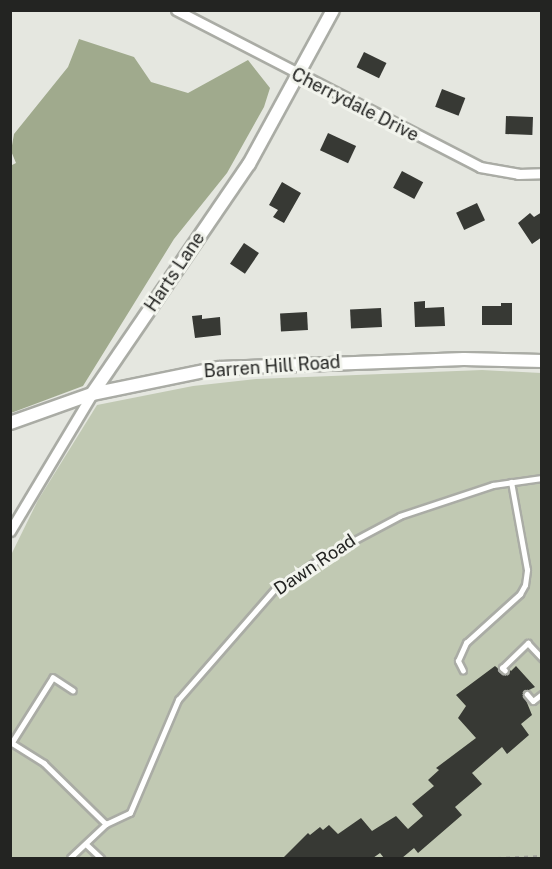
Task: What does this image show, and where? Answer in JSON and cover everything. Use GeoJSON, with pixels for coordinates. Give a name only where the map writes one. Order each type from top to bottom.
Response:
{"type":"FeatureCollection","features":[{"type":"Feature","properties":{"kind":"street","name":"Cherrydale Drive"},"geometry":{"type":"LineString","coordinates":[[176,10],[299,76],[480,167],[518,174],[542,173]]}},
{"type":"Feature","properties":{"kind":"street"},"geometry":{"type":"LineString","coordinates":[[194,20],[200,10]]}},
{"type":"Feature","properties":{"kind":"street","name":"Harts Lane"},"geometry":{"type":"LineString","coordinates":[[10,531],[92,394],[249,164],[333,10]]}},
{"type":"Feature","properties":{"kind":"street","name":"Barren Hill Road"},"geometry":{"type":"LineString","coordinates":[[10,423],[92,394],[219,368],[464,359],[542,361]]}},
{"type":"Feature","properties":{"kind":"lane","name":"Dawn Road"},"geometry":{"type":"LineString","coordinates":[[106,824],[130,813],[178,700],[274,590],[321,558],[400,516],[511,482],[542,478]]}},
{"type":"Feature","properties":{"kind":"lane"},"geometry":{"type":"LineString","coordinates":[[463,670],[458,661],[466,643],[520,594],[525,585],[527,570],[511,482]]}},
{"type":"Feature","properties":{"kind":"lane"},"geometry":{"type":"LineString","coordinates":[[505,671],[502,668],[528,643],[542,658]]}},
{"type":"Feature","properties":{"kind":"lane"},"geometry":{"type":"LineString","coordinates":[[70,858],[106,824],[44,763],[12,743],[53,678],[73,691]]}},
{"type":"Feature","properties":{"kind":"lane"},"geometry":{"type":"LineString","coordinates":[[527,694],[533,701],[542,694]]}},
{"type":"Feature","properties":{"kind":"lane"},"geometry":{"type":"LineString","coordinates":[[86,844],[101,858]]}},
{"type":"Feature","properties":{"kind":"path"},"geometry":{"type":"LineString","coordinates":[[497,858],[542,856]]}},
{"type":"Feature","properties":{"kind":"green space"},"geometry":{"type":"Polygon","coordinates":[[[79,39],[134,57],[151,82],[188,93],[248,60],[270,88],[264,107],[227,173],[174,239],[83,386],[11,413],[10,166],[16,163],[11,151],[14,134],[68,67],[79,39]]]}},
{"type":"Feature","properties":{"kind":"green space"},"geometry":{"type":"Polygon","coordinates":[[[482,370],[541,373],[541,858],[11,858],[11,555],[38,500],[97,405],[193,386],[256,379],[482,370]]]}},
{"type":"Feature","properties":{"kind":"building"},"geometry":{"type":"Polygon","coordinates":[[[364,52],[386,63],[379,78],[357,67],[364,52]]]}},
{"type":"Feature","properties":{"kind":"building"},"geometry":{"type":"Polygon","coordinates":[[[442,89],[465,98],[459,116],[435,107],[442,89]]]}},
{"type":"Feature","properties":{"kind":"building"},"geometry":{"type":"Polygon","coordinates":[[[506,116],[533,117],[532,135],[505,134],[506,116]]]}},
{"type":"Feature","properties":{"kind":"building"},"geometry":{"type":"Polygon","coordinates":[[[328,133],[356,146],[348,163],[320,150],[328,133]]]}},
{"type":"Feature","properties":{"kind":"building"},"geometry":{"type":"Polygon","coordinates":[[[402,171],[423,182],[414,199],[393,188],[402,171]]]}},
{"type":"Feature","properties":{"kind":"building"},"geometry":{"type":"Polygon","coordinates":[[[282,182],[301,193],[284,223],[273,217],[278,210],[269,205],[282,182]]]}},
{"type":"Feature","properties":{"kind":"building"},"geometry":{"type":"Polygon","coordinates":[[[477,203],[485,220],[464,230],[456,213],[477,203]]]}},
{"type":"Feature","properties":{"kind":"building"},"geometry":{"type":"Polygon","coordinates":[[[542,212],[542,237],[532,244],[518,223],[530,213],[534,217],[542,212]]]}},
{"type":"Feature","properties":{"kind":"building"},"geometry":{"type":"Polygon","coordinates":[[[244,243],[259,253],[245,274],[230,264],[244,243]]]}},
{"type":"Feature","properties":{"kind":"building"},"geometry":{"type":"Polygon","coordinates":[[[425,301],[425,308],[444,307],[445,326],[415,327],[414,302],[425,301]]]}},
{"type":"Feature","properties":{"kind":"building"},"geometry":{"type":"Polygon","coordinates":[[[501,303],[512,303],[512,325],[482,325],[482,306],[501,306],[501,303]]]}},
{"type":"Feature","properties":{"kind":"building"},"geometry":{"type":"Polygon","coordinates":[[[381,308],[382,327],[351,329],[350,310],[381,308]]]}},
{"type":"Feature","properties":{"kind":"building"},"geometry":{"type":"Polygon","coordinates":[[[307,312],[308,330],[281,331],[280,313],[307,312]]]}},
{"type":"Feature","properties":{"kind":"building"},"geometry":{"type":"Polygon","coordinates":[[[202,315],[202,319],[220,317],[221,335],[195,338],[192,316],[202,315]]]}},
{"type":"Feature","properties":{"kind":"building"},"geometry":{"type":"Polygon","coordinates":[[[495,666],[506,675],[508,668],[511,671],[516,666],[535,687],[523,693],[532,715],[521,724],[529,735],[507,754],[502,747],[472,773],[482,784],[455,807],[462,815],[418,853],[414,848],[402,858],[384,858],[380,853],[373,858],[283,858],[308,833],[310,835],[320,827],[323,830],[329,825],[338,834],[361,818],[372,831],[396,816],[408,829],[423,816],[412,804],[434,786],[428,780],[439,770],[436,768],[476,738],[458,718],[466,706],[456,695],[495,666]]]}}]}
